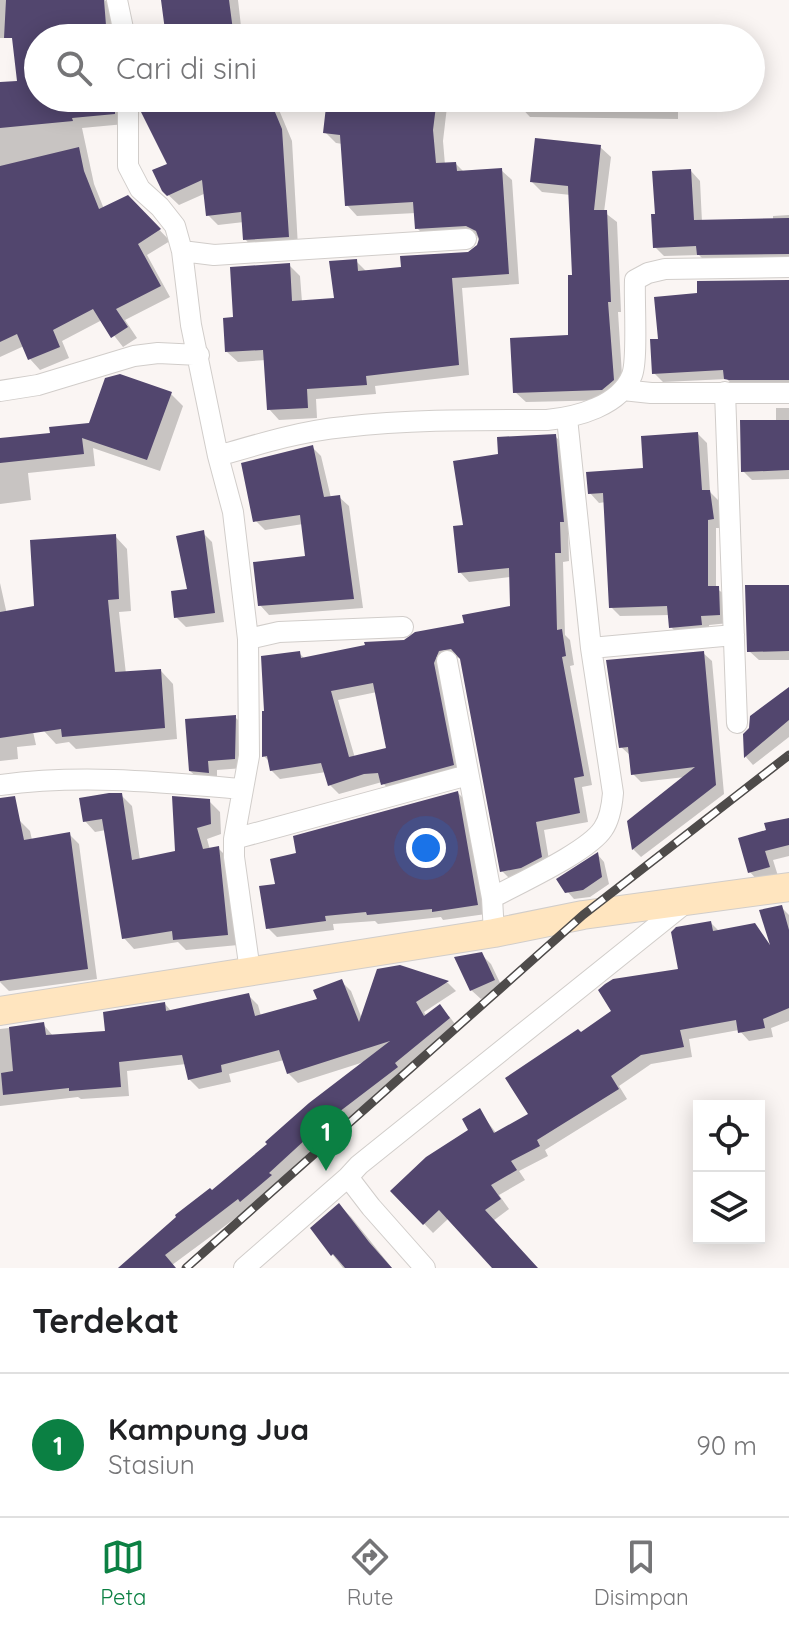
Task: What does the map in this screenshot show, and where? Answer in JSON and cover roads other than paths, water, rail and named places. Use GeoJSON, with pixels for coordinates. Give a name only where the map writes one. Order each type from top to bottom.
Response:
{"type":"FeatureCollection","features":[{"type":"Feature","properties":{"kind":"street"},"geometry":{"type":"LineString","coordinates":[[117,0],[122,24]]}},
{"type":"Feature","properties":{"kind":"street"},"geometry":{"type":"LineString","coordinates":[[128,112],[128,166],[140,189],[175,226],[182,251],[191,325],[233,512],[248,639],[249,756],[234,839],[234,857],[250,971]]}},
{"type":"Feature","properties":{"kind":"street"},"geometry":{"type":"LineString","coordinates":[[182,251],[214,255],[466,239]]}},
{"type":"Feature","properties":{"kind":"street"},"geometry":{"type":"LineString","coordinates":[[218,456],[271,440],[342,427],[427,420],[567,418],[591,411],[623,390],[633,373],[635,280],[665,269],[789,267]]}},
{"type":"Feature","properties":{"kind":"street"},"geometry":{"type":"LineString","coordinates":[[0,391],[38,385],[134,356],[158,353],[199,355]]}},
{"type":"Feature","properties":{"kind":"street"},"geometry":{"type":"LineString","coordinates":[[623,390],[651,393],[789,393]]}},
{"type":"Feature","properties":{"kind":"street"},"geometry":{"type":"LineString","coordinates":[[725,392],[737,723]]}},
{"type":"Feature","properties":{"kind":"street"},"geometry":{"type":"LineString","coordinates":[[492,898],[590,843],[604,828],[611,811],[613,793],[591,648],[567,418]]}},
{"type":"Feature","properties":{"kind":"street"},"geometry":{"type":"LineString","coordinates":[[248,639],[279,632],[403,627]]}},
{"type":"Feature","properties":{"kind":"street"},"geometry":{"type":"LineString","coordinates":[[591,648],[734,635]]}},
{"type":"Feature","properties":{"kind":"street"},"geometry":{"type":"LineString","coordinates":[[447,661],[492,898],[494,933]]}},
{"type":"Feature","properties":{"kind":"street"},"geometry":{"type":"LineString","coordinates":[[234,839],[468,775]]}},
{"type":"Feature","properties":{"kind":"street"},"geometry":{"type":"LineString","coordinates":[[0,785],[45,779],[99,778],[242,789]]}},
{"type":"Feature","properties":{"kind":"street"},"geometry":{"type":"LineString","coordinates":[[0,1011],[494,933],[583,915],[789,887]]}},
{"type":"Feature","properties":{"kind":"street"},"geometry":{"type":"LineString","coordinates":[[244,1268],[359,1165],[688,901]]}},
{"type":"Feature","properties":{"kind":"street"},"geometry":{"type":"LineString","coordinates":[[348,1177],[425,1268]]}},
{"type":"Feature","properties":{"kind":"railway"},"geometry":{"type":"LineString","coordinates":[[186,1268],[583,915],[789,755]]}},
{"type":"Feature","properties":{"kind":"place","name":"Kampung Jua"},"geometry":{"type":"Point","coordinates":[326,1171]}}]}
